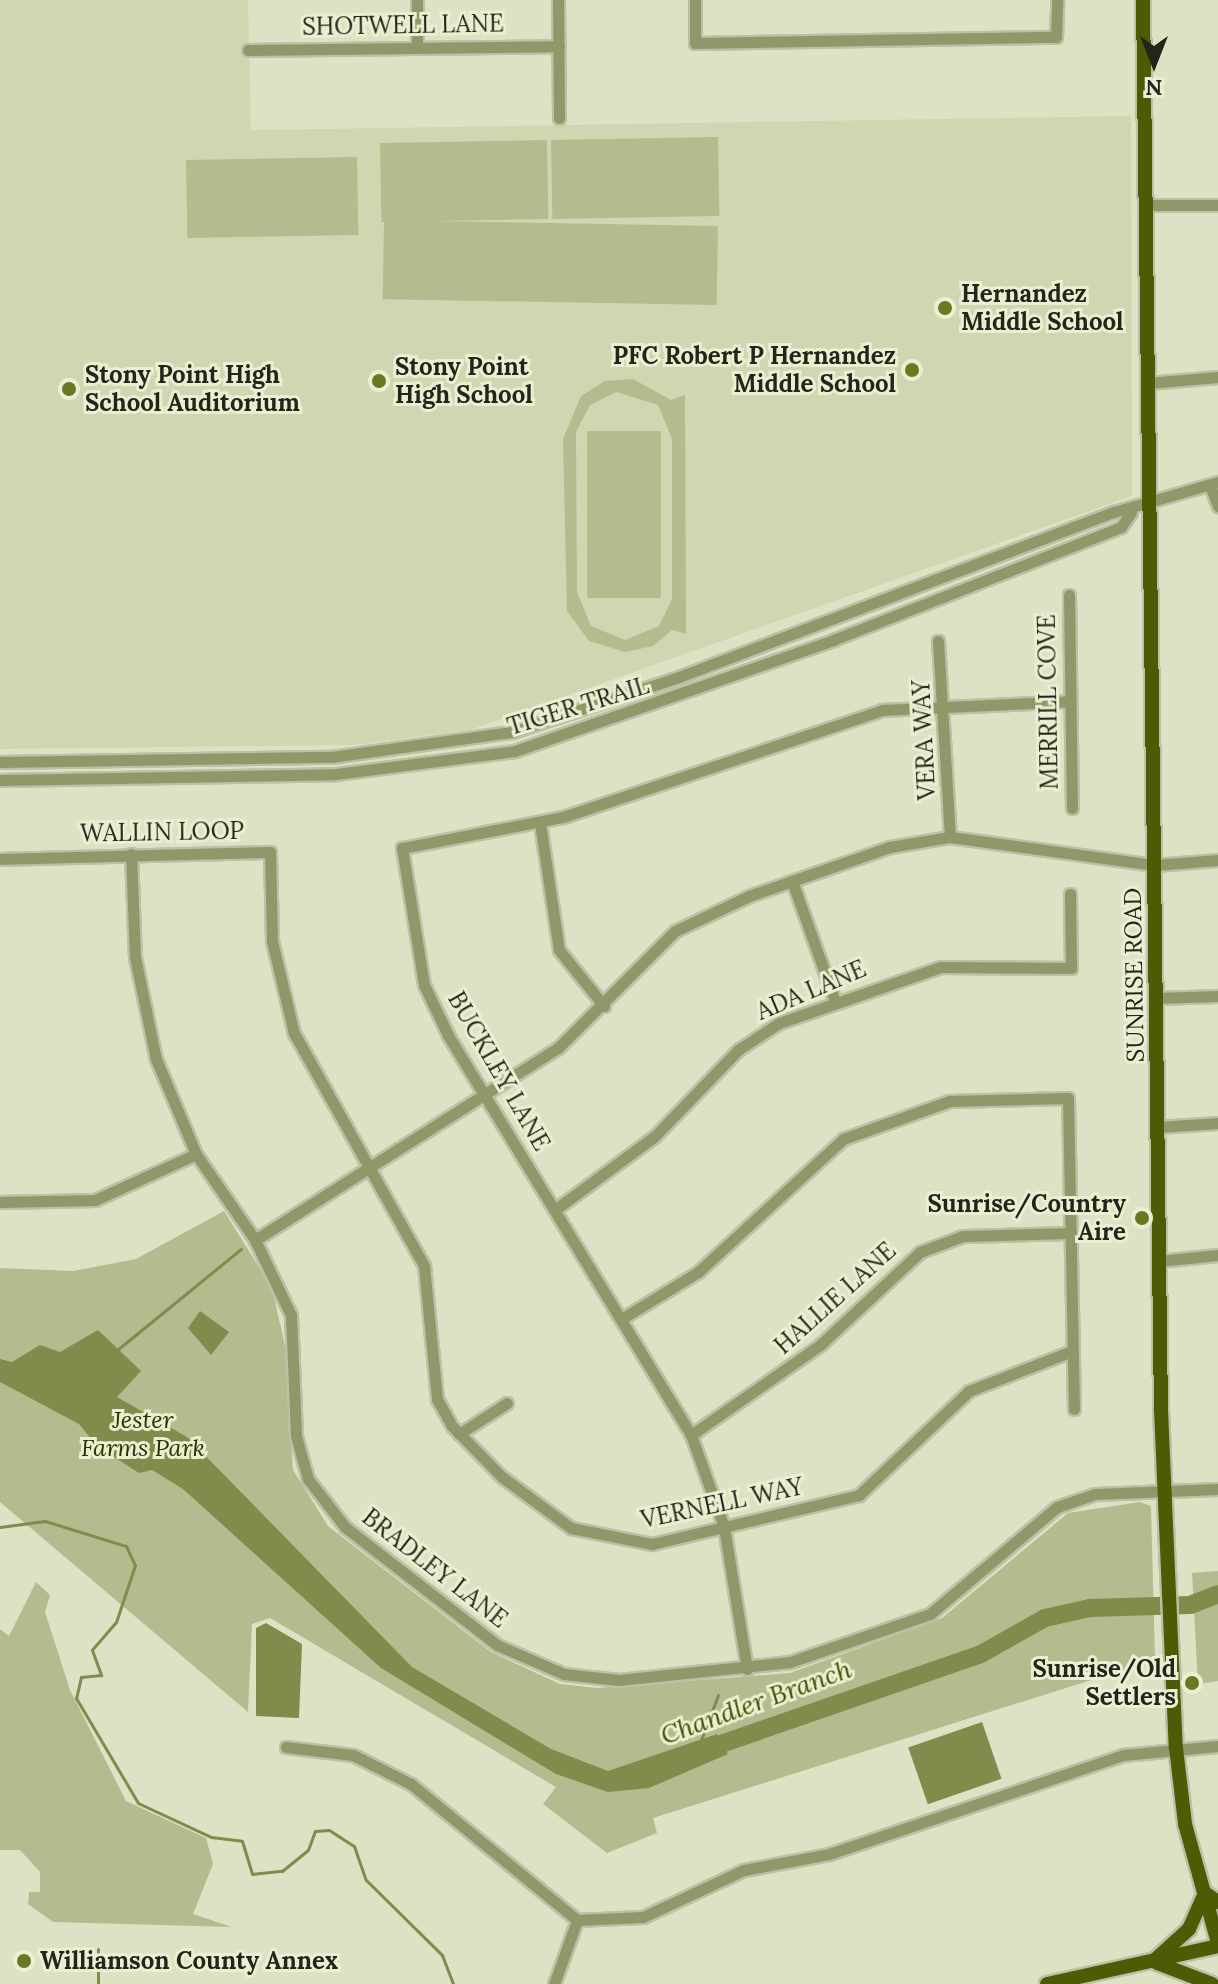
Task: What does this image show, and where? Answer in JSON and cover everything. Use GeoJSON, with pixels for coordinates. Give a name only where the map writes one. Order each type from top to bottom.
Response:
{"type":"FeatureCollection","features":[{"type":"Feature","properties":{"kind":"main road","name":"SUNRISE ROAD"},"geometry":{"type":"LineString","coordinates":[[1143,0],[1164,1490],[1176,1748],[1185,1824],[1218,1945]]}},
{"type":"Feature","properties":{"kind":"main road"},"geometry":{"type":"LineString","coordinates":[[1153,1962],[1189,1929],[1205,1893],[1218,1902]]}},
{"type":"Feature","properties":{"kind":"main road"},"geometry":{"type":"LineString","coordinates":[[1047,1984],[1218,1945]]}},
{"type":"Feature","properties":{"kind":"main road"},"geometry":{"type":"LineString","coordinates":[[1153,1962],[1212,1984]]}},
{"type":"Feature","properties":{"kind":"street"},"geometry":{"type":"LineString","coordinates":[[417,0],[417,47]]}},
{"type":"Feature","properties":{"kind":"street"},"geometry":{"type":"LineString","coordinates":[[558,0],[559,118]]}},
{"type":"Feature","properties":{"kind":"street"},"geometry":{"type":"LineString","coordinates":[[695,0],[695,43],[1056,37],[1057,0]]}},
{"type":"Feature","properties":{"kind":"street","name":"SHOTWELL LANE"},"geometry":{"type":"LineString","coordinates":[[248,50],[559,46]]}},
{"type":"Feature","properties":{"kind":"street"},"geometry":{"type":"LineString","coordinates":[[1146,205],[1218,205]]}},
{"type":"Feature","properties":{"kind":"street"},"geometry":{"type":"LineString","coordinates":[[1148,383],[1218,377]]}},
{"type":"Feature","properties":{"kind":"street"},"geometry":{"type":"LineString","coordinates":[[1214,484],[1218,506]]}},
{"type":"Feature","properties":{"kind":"street","name":"TIGER TRAIL"},"geometry":{"type":"LineString","coordinates":[[0,762],[331,757],[476,740],[576,714],[983,559],[1214,484]]}},
{"type":"Feature","properties":{"kind":"street","name":"TIGER TRAIL"},"geometry":{"type":"LineString","coordinates":[[0,780],[336,774],[515,751],[833,640],[1121,527],[1131,512]]}},
{"type":"Feature","properties":{"kind":"street","name":"MERRILL COVE"},"geometry":{"type":"LineString","coordinates":[[1069,595],[1072,808]]}},
{"type":"Feature","properties":{"kind":"street","name":"VERA WAY"},"geometry":{"type":"LineString","coordinates":[[938,641],[946,704],[950,837]]}},
{"type":"Feature","properties":{"kind":"street","name":"BUCKLEY LANE"},"geometry":{"type":"LineString","coordinates":[[747,1669],[724,1527],[691,1435],[623,1318],[486,1097],[424,985],[402,848],[540,823],[841,719],[946,704],[1070,701]]}},
{"type":"Feature","properties":{"kind":"street"},"geometry":{"type":"LineString","coordinates":[[540,823],[559,950],[604,1006]]}},
{"type":"Feature","properties":{"kind":"street"},"geometry":{"type":"LineString","coordinates":[[255,1240],[370,1172],[486,1097],[604,1006],[675,931],[792,881],[890,847],[950,837],[1155,865],[1218,860]]}},
{"type":"Feature","properties":{"kind":"street","name":"WALLIN LOOP"},"geometry":{"type":"LineString","coordinates":[[0,859],[270,852],[272,941],[294,1033],[370,1172]]}},
{"type":"Feature","properties":{"kind":"street","name":"BRADLEY LANE"},"geometry":{"type":"LineString","coordinates":[[131,854],[143,1007],[196,1154],[255,1240],[291,1315],[297,1448],[308,1479],[345,1527],[497,1645],[547,1668],[619,1680],[747,1669],[809,1657],[930,1614],[1057,1507],[1095,1494],[1218,1489]]}},
{"type":"Feature","properties":{"kind":"street"},"geometry":{"type":"LineString","coordinates":[[792,881],[835,1001]]}},
{"type":"Feature","properties":{"kind":"street","name":"ADA LANE"},"geometry":{"type":"LineString","coordinates":[[556,1209],[655,1136],[753,1038],[835,1001],[941,967],[1071,968],[1070,894]]}},
{"type":"Feature","properties":{"kind":"street"},"geometry":{"type":"LineString","coordinates":[[1156,998],[1218,996]]}},
{"type":"Feature","properties":{"kind":"street"},"geometry":{"type":"LineString","coordinates":[[623,1318],[698,1272],[843,1139],[950,1101],[1068,1098],[1074,1409]]}},
{"type":"Feature","properties":{"kind":"street"},"geometry":{"type":"LineString","coordinates":[[1158,1127],[1218,1123]]}},
{"type":"Feature","properties":{"kind":"street"},"geometry":{"type":"LineString","coordinates":[[0,1202],[95,1200],[196,1154]]}},
{"type":"Feature","properties":{"kind":"street","name":"VERNELL WAY"},"geometry":{"type":"LineString","coordinates":[[370,1172],[424,1266],[433,1386],[459,1434],[502,1477],[588,1535],[639,1544],[859,1495],[969,1391],[1072,1351]]}},
{"type":"Feature","properties":{"kind":"street","name":"HALLIE LANE"},"geometry":{"type":"LineString","coordinates":[[691,1435],[820,1345],[920,1252],[963,1236],[1071,1233]]}},
{"type":"Feature","properties":{"kind":"street"},"geometry":{"type":"LineString","coordinates":[[1159,1261],[1218,1255]]}},
{"type":"Feature","properties":{"kind":"street"},"geometry":{"type":"LineString","coordinates":[[459,1434],[507,1403]]}},
{"type":"Feature","properties":{"kind":"street"},"geometry":{"type":"LineString","coordinates":[[286,1747],[353,1755],[411,1784],[577,1920],[643,1917],[744,1870],[829,1854],[1123,1755],[1218,1746]]}},
{"type":"Feature","properties":{"kind":"street"},"geometry":{"type":"LineString","coordinates":[[554,1984],[577,1920]]}},
{"type":"Feature","properties":{"kind":"shaded area","name":"Stony Point High School"},"geometry":{"type":"Polygon","coordinates":[[[0,0],[248,0],[251,130],[1131,116],[1132,496],[470,730],[354,745],[0,749],[0,0]]]}},
{"type":"Feature","properties":{"kind":"shaded area"},"geometry":{"type":"Polygon","coordinates":[[[200,1311],[229,1332],[211,1355],[188,1328],[200,1311]]]}},
{"type":"Feature","properties":{"kind":"shaded area"},"geometry":{"type":"Polygon","coordinates":[[[98,1330],[141,1371],[117,1397],[187,1437],[412,1667],[551,1749],[608,1771],[717,1734],[728,1754],[649,1788],[608,1792],[556,1774],[381,1668],[183,1489],[152,1470],[139,1473],[97,1446],[79,1424],[0,1382],[0,1359],[12,1362],[40,1345],[60,1352],[98,1330]]]}},
{"type":"Feature","properties":{"kind":"shaded area"},"geometry":{"type":"Polygon","coordinates":[[[266,1623],[302,1644],[299,1718],[256,1716],[256,1628],[266,1623]]]}},
{"type":"Feature","properties":{"kind":"shaded area"},"geometry":{"type":"Polygon","coordinates":[[[982,1722],[1002,1779],[928,1804],[908,1747],[982,1722]]]}},
{"type":"Feature","properties":{"kind":"green space"},"geometry":{"type":"Polygon","coordinates":[[[718,137],[719,216],[552,219],[551,140],[718,137]]]}},
{"type":"Feature","properties":{"kind":"green space"},"geometry":{"type":"Polygon","coordinates":[[[547,140],[548,219],[381,222],[380,143],[547,140]]]}},
{"type":"Feature","properties":{"kind":"green space"},"geometry":{"type":"Polygon","coordinates":[[[357,157],[358,235],[187,238],[186,160],[357,157]]]}},
{"type":"Feature","properties":{"kind":"green space"},"geometry":{"type":"Polygon","coordinates":[[[384,220],[718,226],[717,305],[383,299],[384,220]]]}},
{"type":"Feature","properties":{"kind":"green space"},"geometry":{"type":"Polygon","coordinates":[[[633,379],[671,400],[685,395],[686,634],[672,630],[653,646],[625,652],[589,641],[567,611],[563,439],[581,396],[605,381],[633,379]],[[616,392],[590,405],[576,432],[577,592],[591,626],[625,640],[659,626],[672,599],[672,439],[658,405],[616,392]]]}},
{"type":"Feature","properties":{"kind":"green space"},"geometry":{"type":"Polygon","coordinates":[[[587,431],[661,431],[661,598],[587,598],[587,431]]]}},
{"type":"Feature","properties":{"kind":"green space","name":"Jester Farms Park"},"geometry":{"type":"Polygon","coordinates":[[[224,1211],[272,1288],[285,1346],[293,1470],[328,1526],[491,1652],[560,1684],[597,1688],[790,1673],[942,1618],[1068,1513],[1140,1502],[1151,1506],[1155,1660],[653,1818],[657,1833],[607,1853],[543,1804],[556,1787],[270,1618],[252,1624],[248,1712],[0,1502],[0,1268],[73,1271],[136,1259],[224,1211]]]}},
{"type":"Feature","properties":{"kind":"green space"},"geometry":{"type":"Polygon","coordinates":[[[1218,1571],[1218,1681],[1198,1684],[1192,1573],[1218,1571]]]}},
{"type":"Feature","properties":{"kind":"green space"},"geometry":{"type":"Polygon","coordinates":[[[36,1582],[50,1595],[45,1612],[70,1690],[126,1801],[206,1838],[213,1864],[193,1914],[232,1927],[53,1922],[28,1904],[29,1892],[40,1892],[40,1872],[20,1850],[0,1850],[0,1629],[9,1636],[36,1582]]]}},
{"type":"Feature","properties":{"kind":"waterway"},"geometry":{"type":"LineString","coordinates":[[117,1350],[241,1249]]}},
{"type":"Feature","properties":{"kind":"waterway"},"geometry":{"type":"LineString","coordinates":[[0,1527],[45,1521],[126,1546],[135,1565],[116,1622],[92,1650],[101,1675],[81,1677],[76,1698],[138,1803],[211,1837],[242,1841],[252,1874],[282,1871],[308,1850],[315,1831],[329,1830],[354,1846],[366,1880],[442,1955],[453,1984]]}},
{"type":"Feature","properties":{"kind":"waterway","name":"Chandler Branch"},"geometry":{"type":"LineString","coordinates":[[698,1752],[981,1654],[1045,1618],[1090,1608],[1190,1605],[1218,1594]]}},
{"type":"Feature","properties":{"kind":"waterway"},"geometry":{"type":"LineString","coordinates":[[701,1740],[718,1695]]}},
{"type":"Feature","properties":{"kind":"waterway"},"geometry":{"type":"LineString","coordinates":[[98,1949],[98,1984]]}},
{"type":"Feature","properties":{"kind":"place","name":"Hernandez Middle School"},"geometry":{"type":"Point","coordinates":[945,308]}},
{"type":"Feature","properties":{"kind":"place","name":"PFC Robert P Hernandez Middle School"},"geometry":{"type":"Point","coordinates":[912,370]}},
{"type":"Feature","properties":{"kind":"place","name":"Stony Point High School"},"geometry":{"type":"Point","coordinates":[379,381]}},
{"type":"Feature","properties":{"kind":"place","name":"Stony Point High School Auditorium"},"geometry":{"type":"Point","coordinates":[69,389]}},
{"type":"Feature","properties":{"kind":"place","name":"Sunrise/Country Aire"},"geometry":{"type":"Point","coordinates":[1142,1218]}},
{"type":"Feature","properties":{"kind":"place","name":"Sunrise/Old Settlers"},"geometry":{"type":"Point","coordinates":[1192,1683]}},
{"type":"Feature","properties":{"kind":"place","name":"Williamson County Annex"},"geometry":{"type":"Point","coordinates":[24,1961]}}]}
